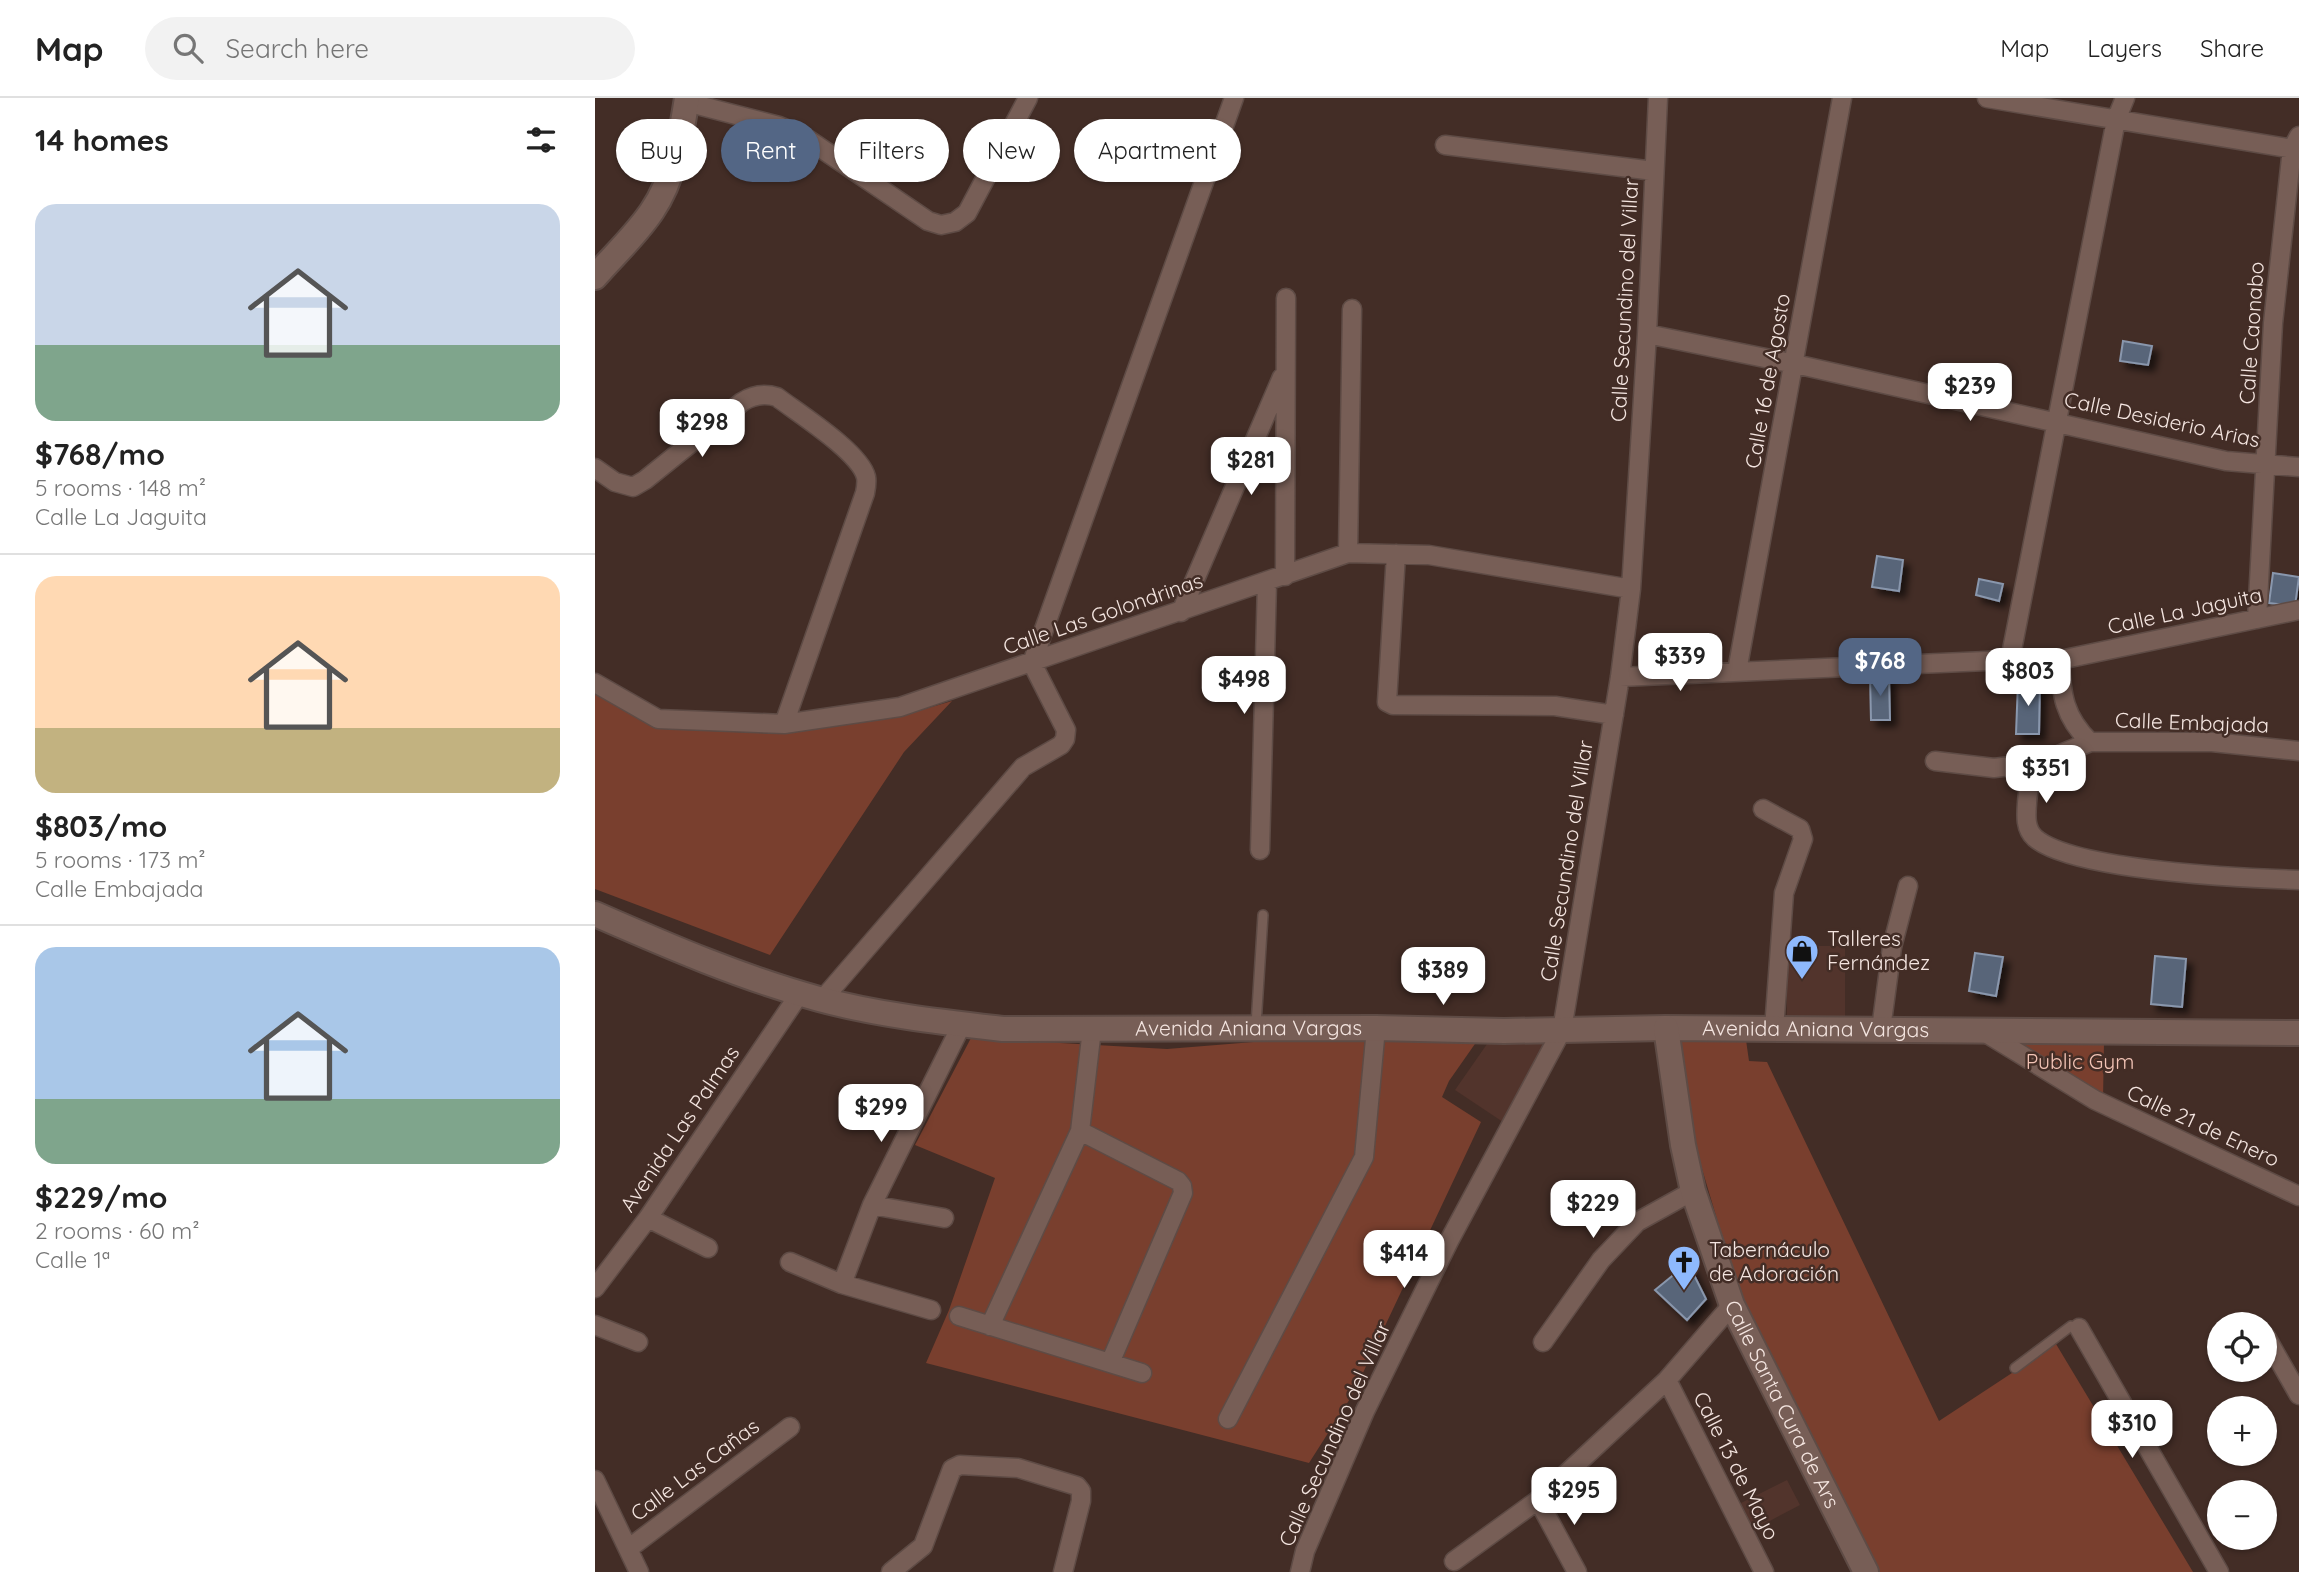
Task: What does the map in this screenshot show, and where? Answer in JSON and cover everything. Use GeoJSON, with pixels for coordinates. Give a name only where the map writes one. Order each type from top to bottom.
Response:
{"type":"FeatureCollection","features":[{"type":"Feature","properties":{"kind":"main road"},"geometry":{"type":"LineString","coordinates":[[595,277],[652,211],[662,192],[676,154],[686,100]]}},
{"type":"Feature","properties":{"kind":"main road","name":"Avenida Aniana Vargas"},"geometry":{"type":"LineString","coordinates":[[595,914],[689,955],[811,997],[1003,1029],[1666,1028],[2299,1032]]}},
{"type":"Feature","properties":{"kind":"main road","name":"Calle Santa Cura de Ars"},"geometry":{"type":"LineString","coordinates":[[1666,1028],[1683,1145],[1693,1191],[1731,1305],[1866,1572]]}},
{"type":"Feature","properties":{"kind":"street"},"geometry":{"type":"LineString","coordinates":[[686,100],[779,126],[803,136],[914,214],[941,225],[955,222],[967,213],[1028,98]]}},
{"type":"Feature","properties":{"kind":"street"},"geometry":{"type":"LineString","coordinates":[[1032,663],[1234,98]]}},
{"type":"Feature","properties":{"kind":"street","name":"Calle Secundino del Villar"},"geometry":{"type":"LineString","coordinates":[[1300,1572],[1305,1551],[1365,1411],[1449,1241],[1562,1030],[1620,677],[1631,589],[1658,98]]}},
{"type":"Feature","properties":{"kind":"street","name":"Calle 16 de Agosto"},"geometry":{"type":"LineString","coordinates":[[1737,671],[1842,98]]}},
{"type":"Feature","properties":{"kind":"street"},"geometry":{"type":"LineString","coordinates":[[1987,98],[2116,120],[2297,145]]}},
{"type":"Feature","properties":{"kind":"street"},"geometry":{"type":"LineString","coordinates":[[2010,660],[2116,120],[2125,98]]}},
{"type":"Feature","properties":{"kind":"street"},"geometry":{"type":"LineString","coordinates":[[1445,145],[1654,171]]}},
{"type":"Feature","properties":{"kind":"street","name":"Calle Caonabo"},"geometry":{"type":"LineString","coordinates":[[2257,619],[2273,323],[2297,145]]}},
{"type":"Feature","properties":{"kind":"street"},"geometry":{"type":"LineString","coordinates":[[1285,576],[1286,298]]}},
{"type":"Feature","properties":{"kind":"street"},"geometry":{"type":"LineString","coordinates":[[1348,553],[1352,309]]}},
{"type":"Feature","properties":{"kind":"street","name":"Calle Desiderio Arias"},"geometry":{"type":"LineString","coordinates":[[1647,334],[1795,364],[2226,461],[2299,467]]}},
{"type":"Feature","properties":{"kind":"street"},"geometry":{"type":"LineString","coordinates":[[1181,612],[1285,368]]}},
{"type":"Feature","properties":{"kind":"street"},"geometry":{"type":"LineString","coordinates":[[595,468],[615,482],[633,487],[645,481],[742,402],[750,397],[768,394],[777,397],[851,453],[861,466],[867,478],[865,493],[784,724]]}},
{"type":"Feature","properties":{"kind":"street","name":"Calle Las Golondrinas"},"geometry":{"type":"LineString","coordinates":[[595,683],[658,719],[784,724],[900,707],[1348,553],[1429,555],[1631,589]]}},
{"type":"Feature","properties":{"kind":"street"},"geometry":{"type":"LineString","coordinates":[[1396,554],[1387,702],[1393,705],[1555,706],[1614,715]]}},
{"type":"Feature","properties":{"kind":"street"},"geometry":{"type":"LineString","coordinates":[[1260,850],[1267,582]]}},
{"type":"Feature","properties":{"kind":"street","name":"Calle La Jaguita"},"geometry":{"type":"LineString","coordinates":[[1620,677],[2060,660],[2299,610]]}},
{"type":"Feature","properties":{"kind":"street","name":"Calle Embajada"},"geometry":{"type":"LineString","coordinates":[[2060,660],[2060,687],[2065,706],[2075,728],[2090,742],[2212,743],[2299,751]]}},
{"type":"Feature","properties":{"kind":"street","name":"Avenida Las Palmas"},"geometry":{"type":"LineString","coordinates":[[595,1288],[811,997],[1023,767],[1061,745],[1066,730],[1032,663]]}},
{"type":"Feature","properties":{"kind":"street"},"geometry":{"type":"LineString","coordinates":[[1935,761],[1994,768],[2044,762],[2090,742]]}},
{"type":"Feature","properties":{"kind":"street"},"geometry":{"type":"LineString","coordinates":[[2044,762],[2032,774],[2028,787],[2026,822],[2033,836],[2046,845],[2077,856],[2143,868],[2299,880]]}},
{"type":"Feature","properties":{"kind":"street"},"geometry":{"type":"LineString","coordinates":[[1763,809],[1800,829],[1803,839],[1784,893],[1774,1029]]}},
{"type":"Feature","properties":{"kind":"street"},"geometry":{"type":"LineString","coordinates":[[1881,1029],[1892,947],[1908,886]]}},
{"type":"Feature","properties":{"kind":"street"},"geometry":{"type":"LineString","coordinates":[[842,1284],[873,1205],[962,1024]]}},
{"type":"Feature","properties":{"kind":"street"},"geometry":{"type":"LineString","coordinates":[[1229,1419],[1364,1157],[1376,1028]]}},
{"type":"Feature","properties":{"kind":"street"},"geometry":{"type":"LineString","coordinates":[[991,1326],[1080,1131],[1092,1030]]}},
{"type":"Feature","properties":{"kind":"street","name":"Calle 21 de Enero"},"geometry":{"type":"LineString","coordinates":[[1981,1030],[2095,1100],[2299,1196]]}},
{"type":"Feature","properties":{"kind":"street"},"geometry":{"type":"LineString","coordinates":[[1080,1131],[1178,1181],[1182,1186],[1182,1193],[1110,1363]]}},
{"type":"Feature","properties":{"kind":"street"},"geometry":{"type":"LineString","coordinates":[[1543,1342],[1601,1260],[1637,1222],[1693,1191]]}},
{"type":"Feature","properties":{"kind":"street"},"geometry":{"type":"LineString","coordinates":[[873,1205],[944,1218]]}},
{"type":"Feature","properties":{"kind":"street"},"geometry":{"type":"LineString","coordinates":[[648,1218],[708,1248]]}},
{"type":"Feature","properties":{"kind":"street"},"geometry":{"type":"LineString","coordinates":[[790,1262],[842,1284],[931,1310]]}},
{"type":"Feature","properties":{"kind":"street"},"geometry":{"type":"LineString","coordinates":[[1454,1561],[1538,1500],[1667,1380],[1731,1305]]}},
{"type":"Feature","properties":{"kind":"street"},"geometry":{"type":"LineString","coordinates":[[959,1316],[1142,1373]]}},
{"type":"Feature","properties":{"kind":"street"},"geometry":{"type":"LineString","coordinates":[[595,1325],[638,1342]]}},
{"type":"Feature","properties":{"kind":"street"},"geometry":{"type":"LineString","coordinates":[[2079,1328],[2219,1572]]}},
{"type":"Feature","properties":{"kind":"street"},"geometry":{"type":"LineString","coordinates":[[2277,1356],[2299,1395]]}},
{"type":"Feature","properties":{"kind":"street","name":"Calle 13 de Mayo"},"geometry":{"type":"LineString","coordinates":[[1667,1380],[1764,1572]]}},
{"type":"Feature","properties":{"kind":"street","name":"Calle Las Cañas"},"geometry":{"type":"LineString","coordinates":[[628,1549],[790,1427]]}},
{"type":"Feature","properties":{"kind":"street"},"geometry":{"type":"LineString","coordinates":[[891,1572],[923,1546],[952,1469],[960,1465],[1018,1468],[1077,1486],[1081,1491],[1081,1502],[1063,1572]]}},
{"type":"Feature","properties":{"kind":"street"},"geometry":{"type":"LineString","coordinates":[[595,1483],[639,1572]]}},
{"type":"Feature","properties":{"kind":"street"},"geometry":{"type":"LineString","coordinates":[[1538,1500],[1577,1572]]}},
{"type":"Feature","properties":{"kind":"lane"},"geometry":{"type":"LineString","coordinates":[[1256,1029],[1263,915]]}},
{"type":"Feature","properties":{"kind":"lane"},"geometry":{"type":"LineString","coordinates":[[2015,1368],[2071,1326],[2079,1328]]}},
{"type":"Feature","properties":{"kind":"shaded area"},"geometry":{"type":"Polygon","coordinates":[[[1787,946],[1845,946],[1845,1016],[1787,1016],[1787,946]]]}},
{"type":"Feature","properties":{"kind":"shaded area"},"geometry":{"type":"Polygon","coordinates":[[[1494,1034],[1559,1036],[1509,1126],[1455,1090],[1494,1034]]]}},
{"type":"Feature","properties":{"kind":"shaded area"},"geometry":{"type":"Polygon","coordinates":[[[1787,1480],[1800,1505],[1747,1533],[1735,1506],[1787,1480]]]}},
{"type":"Feature","properties":{"kind":"green space"},"geometry":{"type":"Polygon","coordinates":[[[595,689],[661,729],[783,734],[894,718],[952,701],[904,752],[770,955],[595,889],[595,689]]]}},
{"type":"Feature","properties":{"kind":"green space","name":"Public Gym"},"geometry":{"type":"Polygon","coordinates":[[[1989,1032],[2104,1042],[2103,1100],[1989,1032]]]}},
{"type":"Feature","properties":{"kind":"green space"},"geometry":{"type":"Polygon","coordinates":[[[1351,1034],[1477,1041],[1449,1081],[1442,1097],[1481,1122],[1353,1394],[1309,1463],[926,1363],[949,1310],[995,1178],[915,1145],[971,1038],[1167,1049],[1351,1034]]]}},
{"type":"Feature","properties":{"kind":"green space"},"geometry":{"type":"Polygon","coordinates":[[[1674,1038],[1746,1040],[1749,1061],[1767,1062],[1939,1421],[2056,1344],[2193,1572],[1874,1572],[1742,1303],[1694,1142],[1674,1038]]]}},
{"type":"Feature","properties":{"kind":"building"},"geometry":{"type":"Polygon","coordinates":[[[2123,341],[2152,346],[2148,365],[2120,361],[2123,341]]]}},
{"type":"Feature","properties":{"kind":"building"},"geometry":{"type":"Polygon","coordinates":[[[1877,556],[1903,560],[1899,591],[1872,587],[1877,556]]]}},
{"type":"Feature","properties":{"kind":"building"},"geometry":{"type":"Polygon","coordinates":[[[2273,573],[2299,577],[2295,606],[2269,603],[2273,573]]]}},
{"type":"Feature","properties":{"kind":"building"},"geometry":{"type":"Polygon","coordinates":[[[1979,579],[2003,584],[1999,601],[1976,595],[1979,579]]]}},
{"type":"Feature","properties":{"kind":"building"},"geometry":{"type":"Polygon","coordinates":[[[1870,676],[1889,676],[1890,720],[1871,720],[1870,676]]]}},
{"type":"Feature","properties":{"kind":"building"},"geometry":{"type":"Polygon","coordinates":[[[2018,682],[2040,682],[2039,734],[2016,734],[2018,682]]]}},
{"type":"Feature","properties":{"kind":"building"},"geometry":{"type":"Polygon","coordinates":[[[1975,953],[2003,957],[1996,996],[1969,991],[1975,953]]]}},
{"type":"Feature","properties":{"kind":"building"},"geometry":{"type":"Polygon","coordinates":[[[2155,956],[2186,959],[2182,1007],[2151,1004],[2155,956]]]}},
{"type":"Feature","properties":{"kind":"building"},"geometry":{"type":"Polygon","coordinates":[[[1688,1263],[1706,1299],[1687,1320],[1655,1290],[1688,1263]]]}},
{"type":"Feature","properties":{"kind":"place","name":"Talleres Fernández"},"geometry":{"type":"Point","coordinates":[1802,981]}},
{"type":"Feature","properties":{"kind":"place","name":"Tabernáculo de Adoración"},"geometry":{"type":"Point","coordinates":[1684,1292]}}]}
